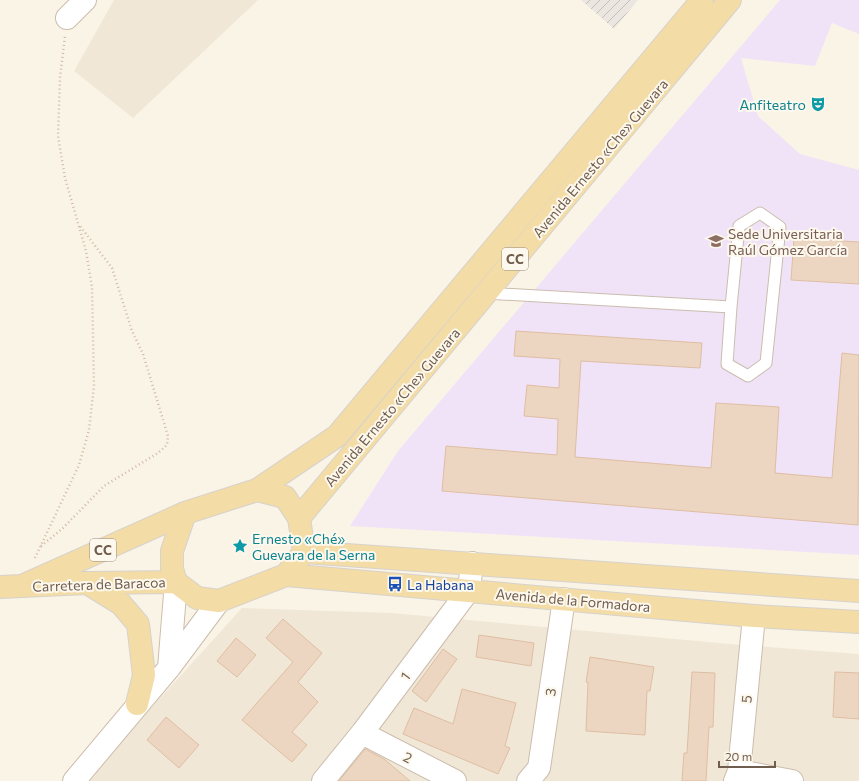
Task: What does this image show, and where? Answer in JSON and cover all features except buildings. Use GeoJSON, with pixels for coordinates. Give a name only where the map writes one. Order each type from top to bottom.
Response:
{"type":"FeatureCollection","features":[{"type":"Feature","properties":{"kind":"main road","name":"Avenida Ernesto «Che» Guevara"},"geometry":{"type":"LineString","coordinates":[[257,490],[337,436],[702,0]]}},
{"type":"Feature","properties":{"kind":"main road","name":"Avenida Ernesto «Che» Guevara"},"geometry":{"type":"LineString","coordinates":[[300,518],[730,0]]}},
{"type":"Feature","properties":{"kind":"main road","name":"CC"},"geometry":{"type":"LineString","coordinates":[[185,513],[257,490]]}},
{"type":"Feature","properties":{"kind":"main road"},"geometry":{"type":"LineString","coordinates":[[185,513],[172,551],[172,569],[176,582],[197,598],[219,601],[286,575],[304,552],[300,518],[285,497],[257,490]]}},
{"type":"Feature","properties":{"kind":"main road","name":"Carretera de Baracoa"},"geometry":{"type":"LineString","coordinates":[[22,586],[185,513]]}},
{"type":"Feature","properties":{"kind":"main road","name":"Avenida de la Formadora"},"geometry":{"type":"LineString","coordinates":[[304,552],[859,591]]}},
{"type":"Feature","properties":{"kind":"main road","name":"Avenida de la Formadora"},"geometry":{"type":"LineString","coordinates":[[286,575],[754,616],[859,622]]}},
{"type":"Feature","properties":{"kind":"main road","name":"Carretera de Baracoa"},"geometry":{"type":"LineString","coordinates":[[0,587],[87,583],[176,582]]}},
{"type":"Feature","properties":{"kind":"main road"},"geometry":{"type":"LineString","coordinates":[[87,583],[122,604],[138,624],[144,675],[137,704]]}},
{"type":"Feature","properties":{"kind":"street"},"geometry":{"type":"LineString","coordinates":[[67,18],[85,0]]}},
{"type":"Feature","properties":{"kind":"street","name":"1"},"geometry":{"type":"LineString","coordinates":[[323,781],[362,733],[468,590],[472,563]]}},
{"type":"Feature","properties":{"kind":"street"},"geometry":{"type":"LineString","coordinates":[[169,668],[176,582]]}},
{"type":"Feature","properties":{"kind":"street","name":"3"},"geometry":{"type":"LineString","coordinates":[[528,781],[539,768],[564,599]]}},
{"type":"Feature","properties":{"kind":"street"},"geometry":{"type":"LineString","coordinates":[[74,781],[137,704],[169,668],[219,601]]}},
{"type":"Feature","properties":{"kind":"street","name":"5"},"geometry":{"type":"LineString","coordinates":[[737,776],[754,616]]}},
{"type":"Feature","properties":{"kind":"street","name":"2"},"geometry":{"type":"LineString","coordinates":[[362,733],[455,781]]}},
{"type":"Feature","properties":{"kind":"street"},"geometry":{"type":"LineString","coordinates":[[737,776],[792,781]]}},
{"type":"Feature","properties":{"kind":"lane"},"geometry":{"type":"LineString","coordinates":[[760,214],[780,227],[766,363],[748,376],[727,364],[731,308],[739,226],[760,214]]}},
{"type":"Feature","properties":{"kind":"lane"},"geometry":{"type":"LineString","coordinates":[[467,282],[486,295],[731,308]]}},
{"type":"Feature","properties":{"kind":"path"},"geometry":{"type":"LineString","coordinates":[[22,586],[79,465],[89,430],[94,386],[92,288],[86,251],[65,178],[58,136],[60,78],[67,18]]}},
{"type":"Feature","properties":{"kind":"path"},"geometry":{"type":"LineString","coordinates":[[40,547],[62,528],[104,486],[158,453],[167,445],[168,436],[143,354],[132,331],[112,268],[78,224]]}},
{"type":"Feature","properties":{"kind":"shaded area"},"geometry":{"type":"Polygon","coordinates":[[[114,0],[258,0],[133,118],[74,71],[114,0]]]}},
{"type":"Feature","properties":{"kind":"shaded area"},"geometry":{"type":"Polygon","coordinates":[[[581,0],[638,0],[614,29],[581,0]]]}},
{"type":"Feature","properties":{"kind":"shaded area","name":"Sede Universitaria Raúl Gómez García"},"geometry":{"type":"Polygon","coordinates":[[[780,0],[859,0],[859,34],[832,23],[815,66],[741,58],[758,116],[800,154],[859,170],[859,555],[350,526],[398,451],[780,0]]]}},
{"type":"Feature","properties":{"kind":"shaded area"},"geometry":{"type":"Polygon","coordinates":[[[242,608],[392,613],[741,645],[859,654],[859,781],[85,781],[242,608]]]}},
{"type":"Feature","properties":{"kind":"place","name":"Anfiteatro"},"geometry":{"type":"Point","coordinates":[818,104]}},
{"type":"Feature","properties":{"kind":"place","name":"Sede Universitaria Raúl Gómez García"},"geometry":{"type":"Point","coordinates":[716,241]}},
{"type":"Feature","properties":{"kind":"place","name":"Ernesto «Ché» Guevara de la Serna"},"geometry":{"type":"Point","coordinates":[240,546]}},
{"type":"Feature","properties":{"kind":"place","name":"La Habana"},"geometry":{"type":"Point","coordinates":[395,584]}}]}
